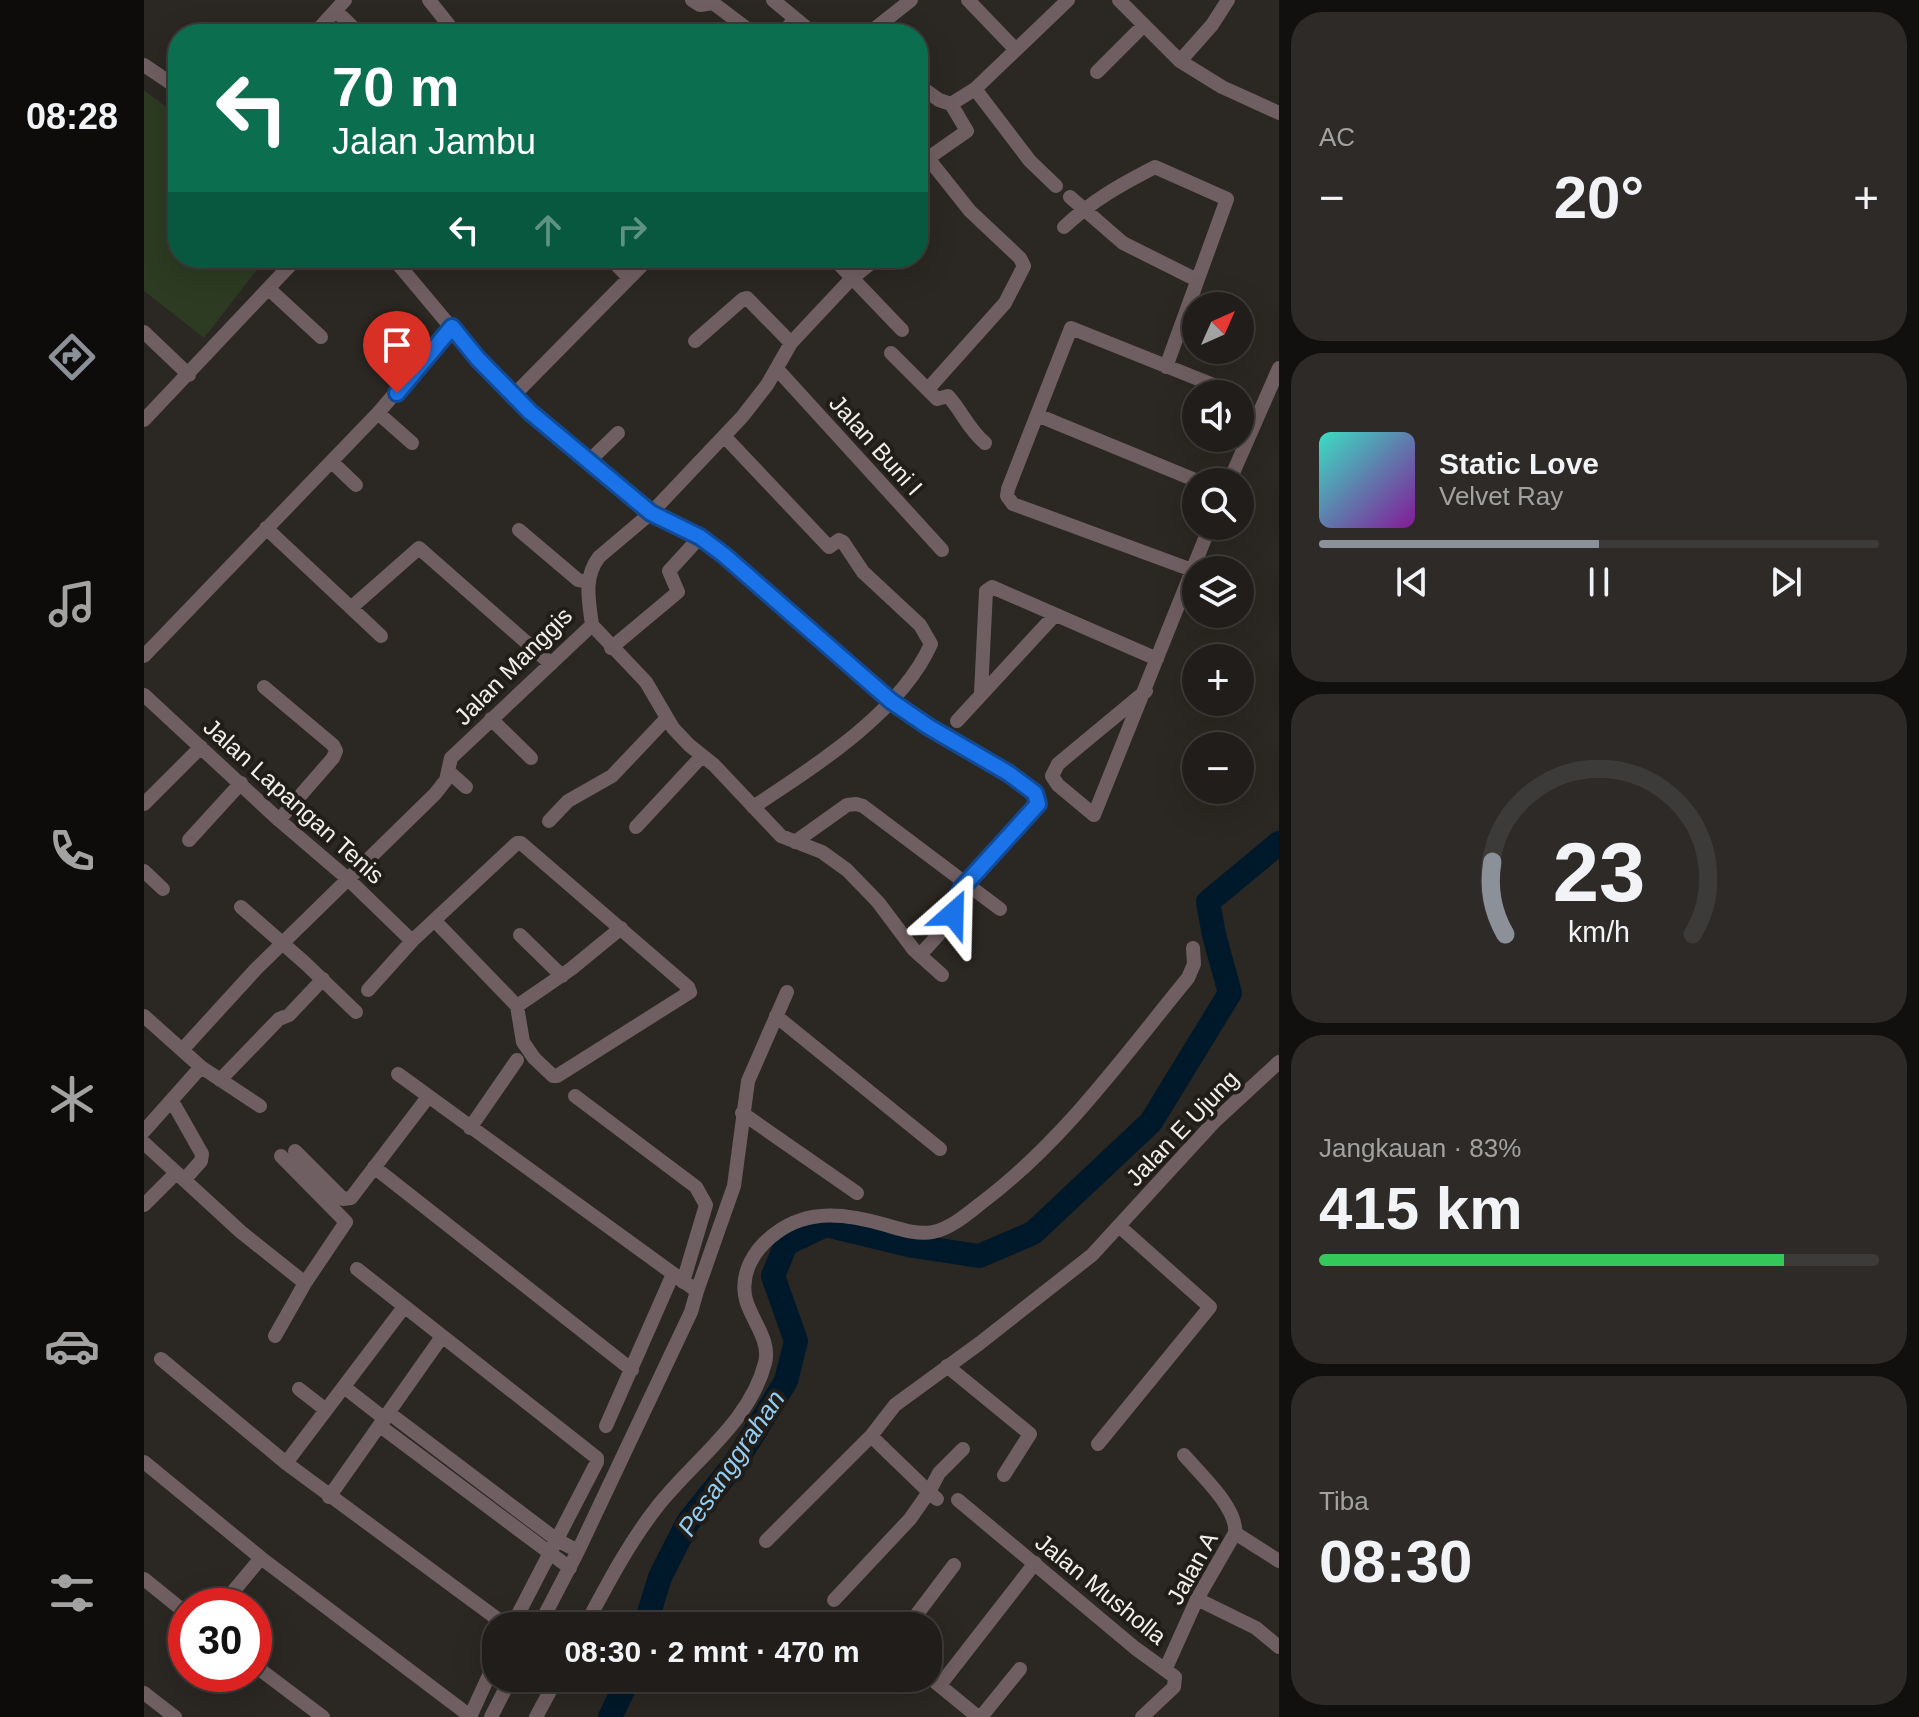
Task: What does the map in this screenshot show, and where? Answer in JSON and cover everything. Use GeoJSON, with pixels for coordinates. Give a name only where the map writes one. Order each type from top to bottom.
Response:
{"type":"FeatureCollection","features":[{"type":"Feature","properties":{"kind":"street"},"geometry":{"type":"LineString","coordinates":[[429,0],[448,24]]}},
{"type":"Feature","properties":{"kind":"street"},"geometry":{"type":"LineString","coordinates":[[692,0],[700,5],[713,3],[741,24]]}},
{"type":"Feature","properties":{"kind":"street"},"geometry":{"type":"LineString","coordinates":[[773,0],[800,24]]}},
{"type":"Feature","properties":{"kind":"street"},"geometry":{"type":"LineString","coordinates":[[881,24],[911,0]]}},
{"type":"Feature","properties":{"kind":"street"},"geometry":{"type":"LineString","coordinates":[[968,0],[1016,50]]}},
{"type":"Feature","properties":{"kind":"street"},"geometry":{"type":"LineString","coordinates":[[951,104],[975,89],[1068,0]]}},
{"type":"Feature","properties":{"kind":"street"},"geometry":{"type":"LineString","coordinates":[[1119,0],[1180,61],[1222,87],[1279,113]]}},
{"type":"Feature","properties":{"kind":"street"},"geometry":{"type":"LineString","coordinates":[[1180,61],[1212,25],[1228,0]]}},
{"type":"Feature","properties":{"kind":"street"},"geometry":{"type":"LineString","coordinates":[[323,24],[340,6],[353,24]]}},
{"type":"Feature","properties":{"kind":"street"},"geometry":{"type":"LineString","coordinates":[[791,24],[794,20]]}},
{"type":"Feature","properties":{"kind":"street"},"geometry":{"type":"LineString","coordinates":[[1097,72],[1143,26]]}},
{"type":"Feature","properties":{"kind":"street"},"geometry":{"type":"LineString","coordinates":[[144,65],[168,81]]}},
{"type":"Feature","properties":{"kind":"street"},"geometry":{"type":"LineString","coordinates":[[975,89],[1037,170],[1056,186]]}},
{"type":"Feature","properties":{"kind":"street"},"geometry":{"type":"LineString","coordinates":[[928,92],[951,104],[967,130],[934,154],[931,162],[970,211],[1020,258],[1024,266],[1005,303],[928,389]]}},
{"type":"Feature","properties":{"kind":"street"},"geometry":{"type":"LineString","coordinates":[[1064,227],[1115,187],[1155,167],[1227,199],[1166,367]]}},
{"type":"Feature","properties":{"kind":"street"},"geometry":{"type":"LineString","coordinates":[[1070,197],[1123,243],[1197,280]]}},
{"type":"Feature","properties":{"kind":"street"},"geometry":{"type":"LineString","coordinates":[[144,420],[288,268]]}},
{"type":"Feature","properties":{"kind":"street"},"geometry":{"type":"LineString","coordinates":[[402,268],[478,359],[530,412],[651,513],[700,537],[891,701],[1035,793],[1038,804],[1030,816],[967,882],[954,902],[949,923],[920,955]]}},
{"type":"Feature","properties":{"kind":"street"},"geometry":{"type":"LineString","coordinates":[[619,268],[628,277]]}},
{"type":"Feature","properties":{"kind":"street"},"geometry":{"type":"LineString","coordinates":[[514,395],[638,268]]}},
{"type":"Feature","properties":{"kind":"street"},"geometry":{"type":"LineString","coordinates":[[842,268],[902,330]]}},
{"type":"Feature","properties":{"kind":"street","name":"Jalan Manggis"},"geometry":{"type":"LineString","coordinates":[[182,1050],[239,987],[435,794],[446,780],[451,758],[592,625],[588,582],[592,566],[651,513],[724,436],[760,395],[791,343],[865,268]]}},
{"type":"Feature","properties":{"kind":"street"},"geometry":{"type":"LineString","coordinates":[[269,289],[321,337]]}},
{"type":"Feature","properties":{"kind":"street"},"geometry":{"type":"LineString","coordinates":[[695,341],[747,298],[791,343]]}},
{"type":"Feature","properties":{"kind":"street"},"geometry":{"type":"LineString","coordinates":[[144,656],[378,413],[452,327]]}},
{"type":"Feature","properties":{"kind":"street"},"geometry":{"type":"LineString","coordinates":[[1182,566],[1009,500],[1008,489],[1071,328],[1199,380]]}},
{"type":"Feature","properties":{"kind":"street"},"geometry":{"type":"LineString","coordinates":[[144,332],[189,375]]}},
{"type":"Feature","properties":{"kind":"street"},"geometry":{"type":"LineString","coordinates":[[891,353],[940,400],[948,396],[968,427],[985,443]]}},
{"type":"Feature","properties":{"kind":"street"},"geometry":{"type":"LineString","coordinates":[[1235,468],[1279,368]]}},
{"type":"Feature","properties":{"kind":"street","name":"Jalan Buni I"},"geometry":{"type":"LineString","coordinates":[[777,369],[942,550]]}},
{"type":"Feature","properties":{"kind":"street"},"geometry":{"type":"LineString","coordinates":[[1254,401],[1263,405]]}},
{"type":"Feature","properties":{"kind":"street"},"geometry":{"type":"LineString","coordinates":[[378,413],[412,443]]}},
{"type":"Feature","properties":{"kind":"street"},"geometry":{"type":"LineString","coordinates":[[1037,415],[1182,475]]}},
{"type":"Feature","properties":{"kind":"street"},"geometry":{"type":"LineString","coordinates":[[590,460],[618,433]]}},
{"type":"Feature","properties":{"kind":"street"},"geometry":{"type":"LineString","coordinates":[[724,436],[829,547],[839,540],[843,542],[863,572],[929,636],[931,644],[925,657],[891,701],[824,758],[753,807]]}},
{"type":"Feature","properties":{"kind":"street"},"geometry":{"type":"LineString","coordinates":[[332,462],[356,485]]}},
{"type":"Feature","properties":{"kind":"street"},"geometry":{"type":"LineString","coordinates":[[266,528],[381,636]]}},
{"type":"Feature","properties":{"kind":"street"},"geometry":{"type":"LineString","coordinates":[[519,530],[578,580],[588,582]]}},
{"type":"Feature","properties":{"kind":"street"},"geometry":{"type":"LineString","coordinates":[[611,648],[678,592],[669,571],[700,537]]}},
{"type":"Feature","properties":{"kind":"street"},"geometry":{"type":"LineString","coordinates":[[352,607],[419,548],[551,664]]}},
{"type":"Feature","properties":{"kind":"street"},"geometry":{"type":"LineString","coordinates":[[981,693],[986,591],[992,587],[1157,659]]}},
{"type":"Feature","properties":{"kind":"street"},"geometry":{"type":"LineString","coordinates":[[1146,691],[1058,764],[1053,772],[1058,785],[1094,815],[1146,691],[1182,595]]}},
{"type":"Feature","properties":{"kind":"street"},"geometry":{"type":"LineString","coordinates":[[957,721],[1055,615]]}},
{"type":"Feature","properties":{"kind":"street"},"geometry":{"type":"LineString","coordinates":[[592,625],[652,690],[673,728],[714,765],[774,830],[822,852],[847,870],[878,902],[920,955],[942,975]]}},
{"type":"Feature","properties":{"kind":"street"},"geometry":{"type":"LineString","coordinates":[[264,687],[333,745],[336,751],[279,820]]}},
{"type":"Feature","properties":{"kind":"street","name":"Jalan Lapangan Tenis"},"geometry":{"type":"LineString","coordinates":[[144,695],[412,941]]}},
{"type":"Feature","properties":{"kind":"street"},"geometry":{"type":"LineString","coordinates":[[491,719],[531,758]]}},
{"type":"Feature","properties":{"kind":"street"},"geometry":{"type":"LineString","coordinates":[[549,821],[568,801],[612,776],[666,719]]}},
{"type":"Feature","properties":{"kind":"street"},"geometry":{"type":"LineString","coordinates":[[144,804],[201,747]]}},
{"type":"Feature","properties":{"kind":"street"},"geometry":{"type":"LineString","coordinates":[[636,827],[702,756]]}},
{"type":"Feature","properties":{"kind":"street"},"geometry":{"type":"LineString","coordinates":[[448,771],[466,787]]}},
{"type":"Feature","properties":{"kind":"street"},"geometry":{"type":"LineString","coordinates":[[189,840],[241,783]]}},
{"type":"Feature","properties":{"kind":"street"},"geometry":{"type":"LineString","coordinates":[[795,842],[847,805],[856,804],[873,813],[1000,909]]}},
{"type":"Feature","properties":{"kind":"street"},"geometry":{"type":"LineString","coordinates":[[368,990],[412,941],[517,843],[521,843],[688,987],[689,993],[557,1076],[549,1074],[528,1051],[521,1035],[517,1006],[435,921]]}},
{"type":"Feature","properties":{"kind":"street"},"geometry":{"type":"LineString","coordinates":[[144,871],[163,889]]}},
{"type":"Feature","properties":{"kind":"street"},"geometry":{"type":"LineString","coordinates":[[241,907],[356,1012]]}},
{"type":"Feature","properties":{"kind":"street"},"geometry":{"type":"LineString","coordinates":[[517,1006],[562,976],[621,928]]}},
{"type":"Feature","properties":{"kind":"street"},"geometry":{"type":"LineString","coordinates":[[520,935],[562,976]]}},
{"type":"Feature","properties":{"kind":"street"},"geometry":{"type":"LineString","coordinates":[[593,1612],[641,1527],[714,1445],[748,1402],[760,1378],[766,1360],[766,1347],[746,1300],[745,1277],[755,1252],[777,1232],[804,1218],[830,1214],[869,1220],[906,1231],[931,1233],[948,1227],[1004,1186],[1063,1131],[1188,978],[1194,964],[1193,948]]}},
{"type":"Feature","properties":{"kind":"street"},"geometry":{"type":"LineString","coordinates":[[220,1080],[323,979]]}},
{"type":"Feature","properties":{"kind":"street"},"geometry":{"type":"LineString","coordinates":[[546,1612],[691,1312],[734,1186],[748,1081],[787,992]]}},
{"type":"Feature","properties":{"kind":"street"},"geometry":{"type":"LineString","coordinates":[[144,1016],[201,1067],[260,1106]]}},
{"type":"Feature","properties":{"kind":"street"},"geometry":{"type":"LineString","coordinates":[[776,1016],[940,1149]]}},
{"type":"Feature","properties":{"kind":"street"},"geometry":{"type":"LineString","coordinates":[[470,1128],[517,1060]]}},
{"type":"Feature","properties":{"kind":"street","name":"Jalan E Ujung"},"geometry":{"type":"LineString","coordinates":[[766,1541],[871,1436],[895,1405],[1071,1273],[1119,1226],[1215,1121],[1279,1062]]}},
{"type":"Feature","properties":{"kind":"street"},"geometry":{"type":"LineString","coordinates":[[144,1131],[201,1067]]}},
{"type":"Feature","properties":{"kind":"street"},"geometry":{"type":"LineString","coordinates":[[398,1074],[697,1291]]}},
{"type":"Feature","properties":{"kind":"street"},"geometry":{"type":"LineString","coordinates":[[575,1096],[696,1187],[706,1205],[678,1278],[606,1426]]}},
{"type":"Feature","properties":{"kind":"street"},"geometry":{"type":"LineString","coordinates":[[275,1336],[305,1283],[346,1222],[288,1154],[343,1199],[351,1198],[428,1097]]}},
{"type":"Feature","properties":{"kind":"street"},"geometry":{"type":"LineString","coordinates":[[144,1205],[201,1161],[202,1154],[172,1101]]}},
{"type":"Feature","properties":{"kind":"street"},"geometry":{"type":"LineString","coordinates":[[742,1113],[857,1193]]}},
{"type":"Feature","properties":{"kind":"street"},"geometry":{"type":"LineString","coordinates":[[144,1143],[241,1232],[305,1283]]}},
{"type":"Feature","properties":{"kind":"street"},"geometry":{"type":"LineString","coordinates":[[374,1167],[632,1370]]}},
{"type":"Feature","properties":{"kind":"street"},"geometry":{"type":"LineString","coordinates":[[1098,1444],[1210,1307],[1119,1226]]}},
{"type":"Feature","properties":{"kind":"street"},"geometry":{"type":"LineString","coordinates":[[357,1269],[597,1458],[557,1540],[517,1612]]}},
{"type":"Feature","properties":{"kind":"street"},"geometry":{"type":"LineString","coordinates":[[286,1463],[404,1307]]}},
{"type":"Feature","properties":{"kind":"street"},"geometry":{"type":"LineString","coordinates":[[329,1497],[441,1338]]}},
{"type":"Feature","properties":{"kind":"street"},"geometry":{"type":"LineString","coordinates":[[161,1359],[329,1497],[489,1612]]}},
{"type":"Feature","properties":{"kind":"street"},"geometry":{"type":"LineString","coordinates":[[947,1366],[1030,1434],[1004,1475]]}},
{"type":"Feature","properties":{"kind":"street"},"geometry":{"type":"LineString","coordinates":[[344,1387],[385,1419],[422,1458],[570,1568]]}},
{"type":"Feature","properties":{"kind":"street"},"geometry":{"type":"LineString","coordinates":[[299,1389],[326,1410]]}},
{"type":"Feature","properties":{"kind":"street"},"geometry":{"type":"LineString","coordinates":[[385,1419],[432,1445],[557,1540],[578,1551]]}},
{"type":"Feature","properties":{"kind":"street"},"geometry":{"type":"LineString","coordinates":[[871,1436],[933,1495]]}},
{"type":"Feature","properties":{"kind":"street"},"geometry":{"type":"LineString","coordinates":[[422,1458],[432,1445]]}},
{"type":"Feature","properties":{"kind":"street"},"geometry":{"type":"LineString","coordinates":[[834,1600],[933,1495],[939,1473],[963,1449]]}},
{"type":"Feature","properties":{"kind":"street"},"geometry":{"type":"LineString","coordinates":[[1184,1455],[1229,1509],[1236,1523],[1235,1533]]}},
{"type":"Feature","properties":{"kind":"street"},"geometry":{"type":"LineString","coordinates":[[144,1462],[261,1558],[470,1716],[482,1690]]}},
{"type":"Feature","properties":{"kind":"street","name":"Jalan Musholla"},"geometry":{"type":"LineString","coordinates":[[958,1500],[1135,1648],[1175,1677],[1176,1682],[1142,1717]]}},
{"type":"Feature","properties":{"kind":"street","name":"Jalan A"},"geometry":{"type":"LineString","coordinates":[[1166,1668],[1197,1599],[1235,1533],[1279,1561]]}},
{"type":"Feature","properties":{"kind":"street"},"geometry":{"type":"LineString","coordinates":[[236,1588],[261,1558]]}},
{"type":"Feature","properties":{"kind":"street"},"geometry":{"type":"LineString","coordinates":[[942,1671],[1035,1563]]}},
{"type":"Feature","properties":{"kind":"street"},"geometry":{"type":"LineString","coordinates":[[919,1612],[954,1565]]}},
{"type":"Feature","properties":{"kind":"street"},"geometry":{"type":"LineString","coordinates":[[144,1579],[168,1598]]}},
{"type":"Feature","properties":{"kind":"street"},"geometry":{"type":"LineString","coordinates":[[1197,1599],[1256,1628],[1279,1647]]}},
{"type":"Feature","properties":{"kind":"street"},"geometry":{"type":"LineString","coordinates":[[942,1687],[979,1717],[1020,1669]]}},
{"type":"Feature","properties":{"kind":"street"},"geometry":{"type":"LineString","coordinates":[[272,1679],[323,1717]]}},
{"type":"Feature","properties":{"kind":"street"},"geometry":{"type":"LineString","coordinates":[[491,1717],[504,1692]]}},
{"type":"Feature","properties":{"kind":"street"},"geometry":{"type":"LineString","coordinates":[[536,1717],[549,1692]]}},
{"type":"Feature","properties":{"kind":"street"},"geometry":{"type":"LineString","coordinates":[[144,1693],[175,1717]]}},
{"type":"Feature","properties":{"kind":"green space"},"geometry":{"type":"Polygon","coordinates":[[[144,90],[168,108],[168,268],[258,268],[204,338],[144,291],[144,90]]]}},
{"type":"Feature","properties":{"kind":"waterway","name":"Pesanggrahan"},"geometry":{"type":"LineString","coordinates":[[649,1612],[660,1577],[688,1522],[736,1462],[786,1381],[796,1341],[773,1276],[786,1244],[826,1225],[913,1246],[979,1256],[1033,1233],[1151,1122],[1230,993],[1208,902],[1279,843]]}},
{"type":"Feature","properties":{"kind":"waterway","name":"Pesanggrahan"},"geometry":{"type":"LineString","coordinates":[[610,1717],[622,1692]]}},
{"type":"Feature","properties":{"kind":"route"},"geometry":{"type":"LineString","coordinates":[[397,393],[452,327],[478,359],[530,412],[651,513],[700,537],[724,555],[905,712],[997,765],[1035,793],[1038,804],[1030,816],[962,888],[954,902],[953,914]]}}]}
